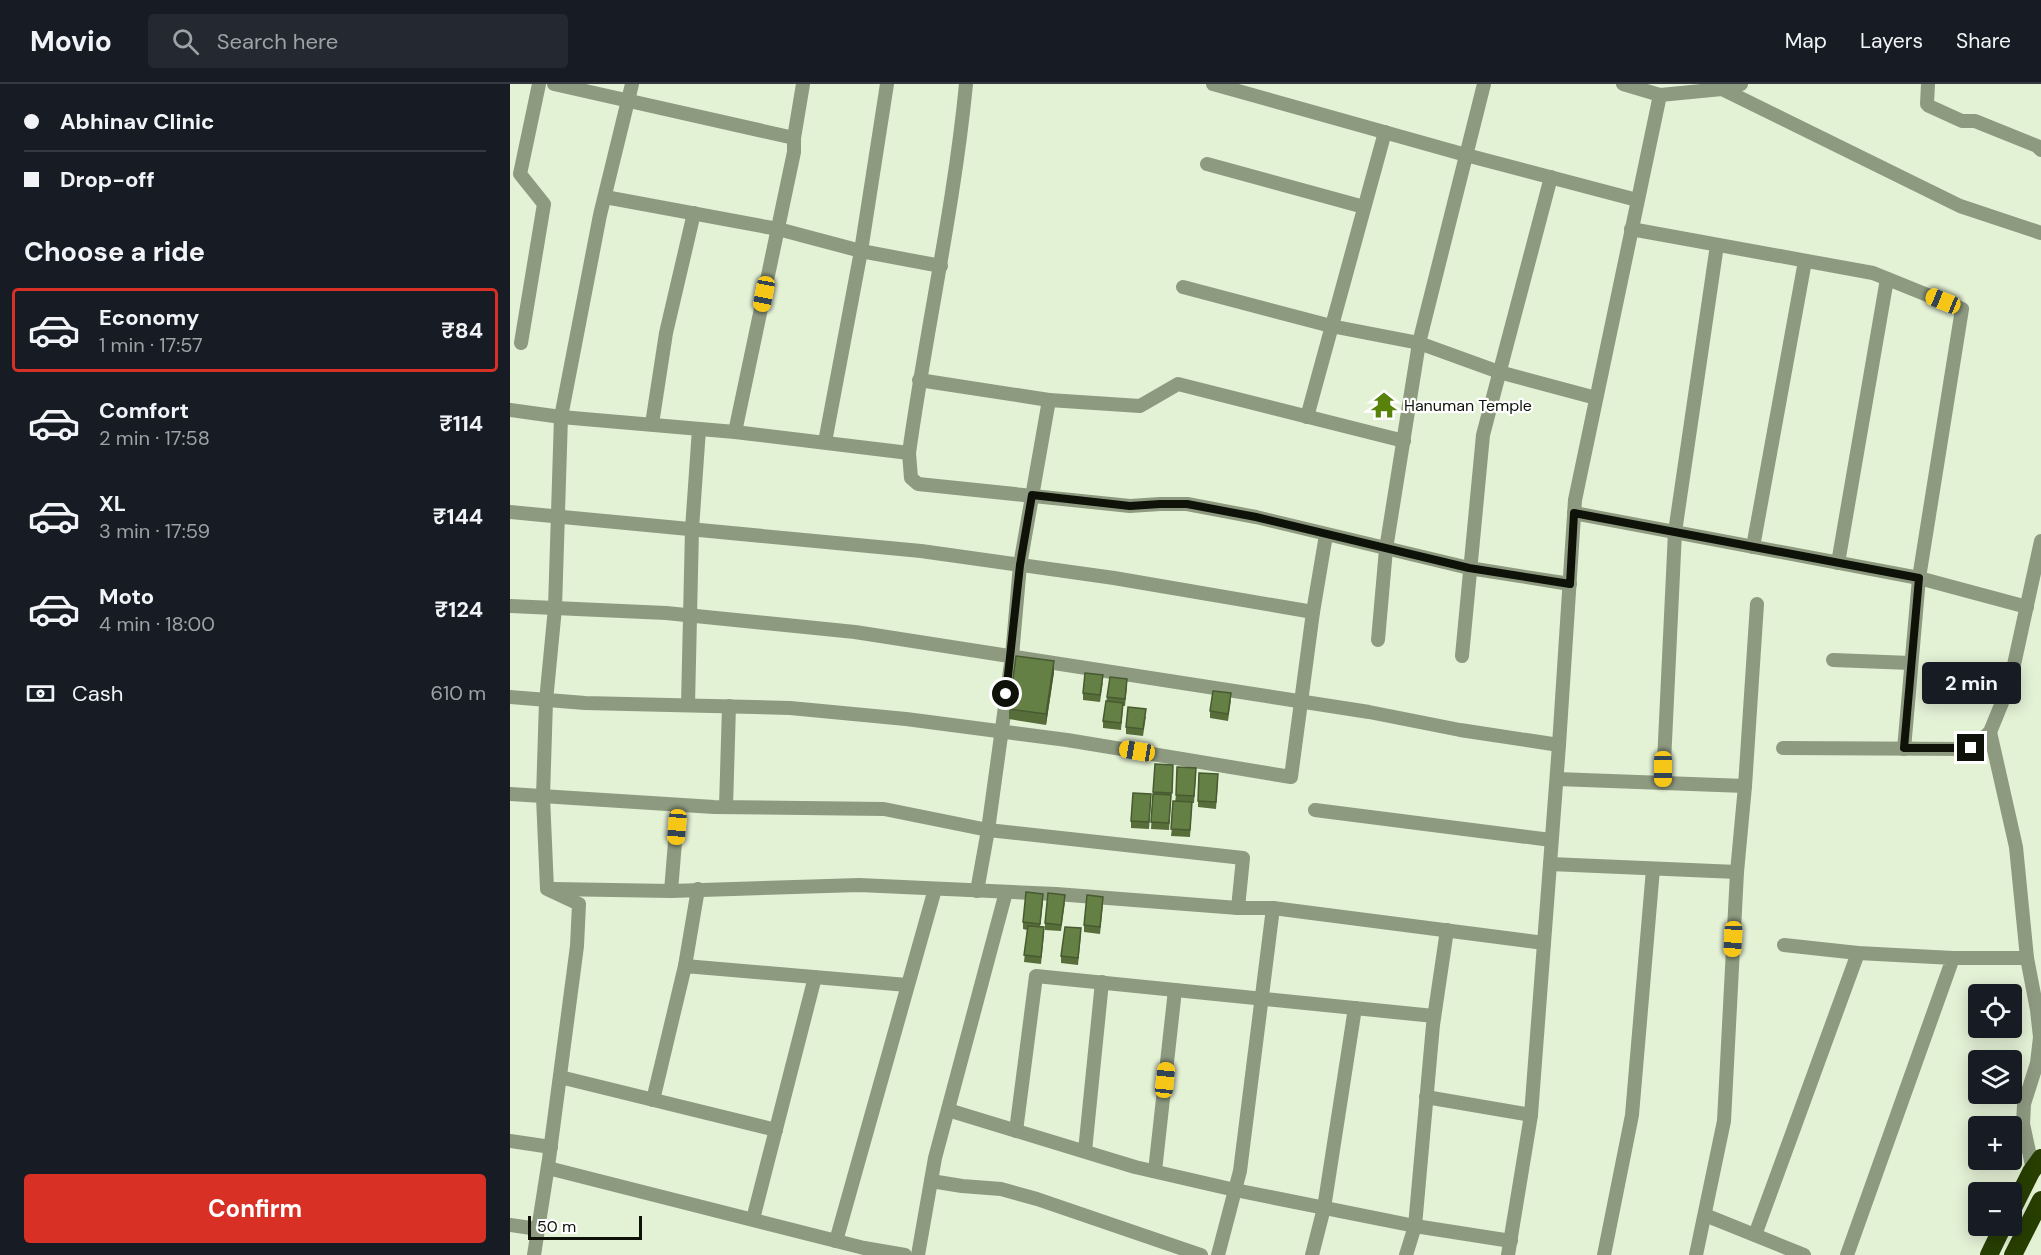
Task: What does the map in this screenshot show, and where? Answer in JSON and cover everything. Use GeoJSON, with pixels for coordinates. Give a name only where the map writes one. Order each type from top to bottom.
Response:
{"type":"FeatureCollection","features":[{"type":"Feature","properties":{"kind":"highway"},"geometry":{"type":"LineString","coordinates":[[2022,1192],[2037,1164]]}},
{"type":"Feature","properties":{"kind":"highway"},"geometry":{"type":"LineString","coordinates":[[2013,1255],[2041,1200]]}},
{"type":"Feature","properties":{"kind":"highway"},"geometry":{"type":"LineString","coordinates":[[1989,1255],[1998,1236]]}},
{"type":"Feature","properties":{"kind":"street"},"geometry":{"type":"LineString","coordinates":[[520,343],[544,204],[520,174],[539,84]]}},
{"type":"Feature","properties":{"kind":"street"},"geometry":{"type":"LineString","coordinates":[[554,84],[794,138]]}},
{"type":"Feature","properties":{"kind":"street"},"geometry":{"type":"LineString","coordinates":[[547,889],[543,797],[546,701],[555,608],[561,417],[605,197],[632,84]]}},
{"type":"Feature","properties":{"kind":"street"},"geometry":{"type":"LineString","coordinates":[[735,432],[794,152],[794,138],[803,84]]}},
{"type":"Feature","properties":{"kind":"street"},"geometry":{"type":"LineString","coordinates":[[825,442],[861,251],[887,84]]}},
{"type":"Feature","properties":{"kind":"street"},"geometry":{"type":"LineString","coordinates":[[966,84],[961,135],[941,267],[919,380],[909,453],[911,478],[918,484],[1130,506],[1187,504],[1256,517],[1469,568],[1570,584]]}},
{"type":"Feature","properties":{"kind":"street"},"geometry":{"type":"LineString","coordinates":[[1214,84],[1466,155],[1637,200]]}},
{"type":"Feature","properties":{"kind":"street"},"geometry":{"type":"LineString","coordinates":[[1378,640],[1386,549],[1419,344],[1484,84]]}},
{"type":"Feature","properties":{"kind":"street"},"geometry":{"type":"LineString","coordinates":[[1623,84],[1660,94],[1722,89],[1741,84]]}},
{"type":"Feature","properties":{"kind":"street"},"geometry":{"type":"LineString","coordinates":[[1928,84],[1927,104],[1929,106],[1962,121],[1975,121],[2037,146],[2041,150]]}},
{"type":"Feature","properties":{"kind":"street"},"geometry":{"type":"LineString","coordinates":[[1722,89],[1960,206],[2041,233]]}},
{"type":"Feature","properties":{"kind":"street"},"geometry":{"type":"LineString","coordinates":[[1508,1255],[1531,1115],[1560,745],[1575,500],[1660,94]]}},
{"type":"Feature","properties":{"kind":"street"},"geometry":{"type":"LineString","coordinates":[[1307,417],[1385,132]]}},
{"type":"Feature","properties":{"kind":"street"},"geometry":{"type":"LineString","coordinates":[[1207,164],[1364,207]]}},
{"type":"Feature","properties":{"kind":"street"},"geometry":{"type":"LineString","coordinates":[[1462,656],[1483,435],[1551,177]]}},
{"type":"Feature","properties":{"kind":"street"},"geometry":{"type":"LineString","coordinates":[[605,197],[778,229],[861,251],[941,267]]}},
{"type":"Feature","properties":{"kind":"street"},"geometry":{"type":"LineString","coordinates":[[652,424],[666,333],[694,213]]}},
{"type":"Feature","properties":{"kind":"street"},"geometry":{"type":"LineString","coordinates":[[1631,229],[1873,273],[1962,309],[1919,578],[1904,748]]}},
{"type":"Feature","properties":{"kind":"street"},"geometry":{"type":"LineString","coordinates":[[1663,783],[1675,532],[1717,245]]}},
{"type":"Feature","properties":{"kind":"street"},"geometry":{"type":"LineString","coordinates":[[1753,547],[1805,261]]}},
{"type":"Feature","properties":{"kind":"street"},"geometry":{"type":"LineString","coordinates":[[1838,563],[1887,279]]}},
{"type":"Feature","properties":{"kind":"street"},"geometry":{"type":"LineString","coordinates":[[1183,287],[1331,326],[1419,344],[1499,372],[1596,398]]}},
{"type":"Feature","properties":{"kind":"street"},"geometry":{"type":"LineString","coordinates":[[919,380],[1048,400],[1140,406],[1178,384],[1404,441]]}},
{"type":"Feature","properties":{"kind":"street"},"geometry":{"type":"LineString","coordinates":[[977,891],[988,830],[1012,656],[1020,565],[1048,400]]}},
{"type":"Feature","properties":{"kind":"street"},"geometry":{"type":"LineString","coordinates":[[510,410],[561,417],[735,432],[909,453]]}},
{"type":"Feature","properties":{"kind":"street"},"geometry":{"type":"LineString","coordinates":[[688,705],[692,529],[699,429]]}},
{"type":"Feature","properties":{"kind":"street"},"geometry":{"type":"LineString","coordinates":[[510,512],[921,551],[1114,578],[1313,612]]}},
{"type":"Feature","properties":{"kind":"street"},"geometry":{"type":"LineString","coordinates":[[1574,513],[1919,578],[2026,607]]}},
{"type":"Feature","properties":{"kind":"street"},"geometry":{"type":"LineString","coordinates":[[510,697],[546,701],[790,708],[895,717],[1067,740],[1291,777],[1313,612],[1326,535]]}},
{"type":"Feature","properties":{"kind":"street"},"geometry":{"type":"LineString","coordinates":[[1783,748],[1971,748],[1990,732],[2010,682],[2041,541]]}},
{"type":"Feature","properties":{"kind":"street"},"geometry":{"type":"LineString","coordinates":[[1696,1255],[1724,1121],[1737,872],[1745,786],[1756,604]]}},
{"type":"Feature","properties":{"kind":"street"},"geometry":{"type":"LineString","coordinates":[[510,606],[689,615],[855,632],[1369,712],[1460,730],[1560,745]]}},
{"type":"Feature","properties":{"kind":"street"},"geometry":{"type":"LineString","coordinates":[[1833,660],[1911,663]]}},
{"type":"Feature","properties":{"kind":"street"},"geometry":{"type":"LineString","coordinates":[[726,807],[729,706]]}},
{"type":"Feature","properties":{"kind":"street"},"geometry":{"type":"LineString","coordinates":[[1990,732],[2016,847],[2027,958],[2040,1037],[2037,1063],[2024,1104],[2023,1124],[2037,1164]]}},
{"type":"Feature","properties":{"kind":"street"},"geometry":{"type":"LineString","coordinates":[[1557,779],[1745,786]]}},
{"type":"Feature","properties":{"kind":"street"},"geometry":{"type":"LineString","coordinates":[[510,794],[726,807],[884,809],[988,830],[1244,858],[1238,908]]}},
{"type":"Feature","properties":{"kind":"street"},"geometry":{"type":"LineString","coordinates":[[671,891],[678,805]]}},
{"type":"Feature","properties":{"kind":"street"},"geometry":{"type":"LineString","coordinates":[[1315,810],[1551,840]]}},
{"type":"Feature","properties":{"kind":"street"},"geometry":{"type":"LineString","coordinates":[[1550,864],[1737,872]]}},
{"type":"Feature","properties":{"kind":"street"},"geometry":{"type":"LineString","coordinates":[[1604,1255],[1632,1114],[1653,869]]}},
{"type":"Feature","properties":{"kind":"street"},"geometry":{"type":"LineString","coordinates":[[547,889],[671,891],[859,885],[1056,894],[1238,908],[1273,908],[1544,943]]}},
{"type":"Feature","properties":{"kind":"street"},"geometry":{"type":"LineString","coordinates":[[534,1255],[578,946],[579,904],[547,889]]}},
{"type":"Feature","properties":{"kind":"street"},"geometry":{"type":"LineString","coordinates":[[653,1100],[685,966],[698,889]]}},
{"type":"Feature","properties":{"kind":"street"},"geometry":{"type":"LineString","coordinates":[[836,1240],[935,889]]}},
{"type":"Feature","properties":{"kind":"street"},"geometry":{"type":"LineString","coordinates":[[918,1255],[935,1158],[1006,892]]}},
{"type":"Feature","properties":{"kind":"street"},"geometry":{"type":"LineString","coordinates":[[1218,1255],[1240,1171],[1273,908]]}},
{"type":"Feature","properties":{"kind":"street"},"geometry":{"type":"LineString","coordinates":[[1406,1255],[1415,1226],[1434,1016],[1447,930]]}},
{"type":"Feature","properties":{"kind":"street"},"geometry":{"type":"LineString","coordinates":[[1784,945],[1953,958],[2027,958]]}},
{"type":"Feature","properties":{"kind":"street"},"geometry":{"type":"LineString","coordinates":[[1755,1235],[1858,952]]}},
{"type":"Feature","properties":{"kind":"street"},"geometry":{"type":"LineString","coordinates":[[1847,1255],[1953,958]]}},
{"type":"Feature","properties":{"kind":"street"},"geometry":{"type":"LineString","coordinates":[[685,966],[907,985]]}},
{"type":"Feature","properties":{"kind":"street"},"geometry":{"type":"LineString","coordinates":[[1016,1131],[1036,976],[1434,1016]]}},
{"type":"Feature","properties":{"kind":"street"},"geometry":{"type":"LineString","coordinates":[[753,1219],[815,977]]}},
{"type":"Feature","properties":{"kind":"street"},"geometry":{"type":"LineString","coordinates":[[1084,1151],[1102,982]]}},
{"type":"Feature","properties":{"kind":"street"},"geometry":{"type":"LineString","coordinates":[[1155,1172],[1175,990]]}},
{"type":"Feature","properties":{"kind":"street"},"geometry":{"type":"LineString","coordinates":[[1312,1255],[1324,1208],[1355,1008]]}},
{"type":"Feature","properties":{"kind":"street"},"geometry":{"type":"LineString","coordinates":[[560,1077],[776,1130]]}},
{"type":"Feature","properties":{"kind":"street"},"geometry":{"type":"LineString","coordinates":[[1426,1096],[1531,1115]]}},
{"type":"Feature","properties":{"kind":"street"},"geometry":{"type":"LineString","coordinates":[[948,1110],[1155,1172],[1415,1226],[1511,1240]]}},
{"type":"Feature","properties":{"kind":"street"},"geometry":{"type":"LineString","coordinates":[[510,1141],[550,1147]]}},
{"type":"Feature","properties":{"kind":"street"},"geometry":{"type":"LineString","coordinates":[[548,1168],[836,1240],[863,1251],[905,1255]]}},
{"type":"Feature","properties":{"kind":"street"},"geometry":{"type":"LineString","coordinates":[[931,1181],[1001,1189],[1201,1255]]}},
{"type":"Feature","properties":{"kind":"street"},"geometry":{"type":"LineString","coordinates":[[1705,1215],[1804,1255]]}},
{"type":"Feature","properties":{"kind":"street"},"geometry":{"type":"LineString","coordinates":[[510,1225],[538,1229]]}},
{"type":"Feature","properties":{"kind":"building"},"geometry":{"type":"Polygon","coordinates":[[[1016,656],[1054,661],[1046,714],[1009,709],[1016,656]]]}},
{"type":"Feature","properties":{"kind":"building"},"geometry":{"type":"Polygon","coordinates":[[[1085,673],[1103,675],[1100,695],[1083,693],[1085,673]]]}},
{"type":"Feature","properties":{"kind":"building"},"geometry":{"type":"Polygon","coordinates":[[[1110,677],[1127,679],[1125,699],[1107,697],[1110,677]]]}},
{"type":"Feature","properties":{"kind":"building"},"geometry":{"type":"Polygon","coordinates":[[[1213,691],[1231,693],[1228,714],[1210,711],[1213,691]]]}},
{"type":"Feature","properties":{"kind":"building"},"geometry":{"type":"Polygon","coordinates":[[[1106,701],[1123,703],[1121,723],[1103,721],[1106,701]]]}},
{"type":"Feature","properties":{"kind":"building"},"geometry":{"type":"Polygon","coordinates":[[[1128,707],[1146,709],[1143,729],[1126,727],[1128,707]]]}},
{"type":"Feature","properties":{"kind":"building"},"geometry":{"type":"Polygon","coordinates":[[[1155,764],[1173,765],[1172,793],[1153,792],[1155,764]]]}},
{"type":"Feature","properties":{"kind":"building"},"geometry":{"type":"Polygon","coordinates":[[[1177,767],[1196,768],[1194,796],[1176,795],[1177,767]]]}},
{"type":"Feature","properties":{"kind":"building"},"geometry":{"type":"Polygon","coordinates":[[[1199,773],[1218,774],[1216,802],[1198,801],[1199,773]]]}},
{"type":"Feature","properties":{"kind":"building"},"geometry":{"type":"Polygon","coordinates":[[[1133,793],[1151,794],[1149,822],[1131,821],[1133,793]]]}},
{"type":"Feature","properties":{"kind":"building"},"geometry":{"type":"Polygon","coordinates":[[[1153,794],[1171,795],[1169,823],[1151,822],[1153,794]]]}},
{"type":"Feature","properties":{"kind":"building"},"geometry":{"type":"Polygon","coordinates":[[[1173,801],[1192,802],[1190,830],[1171,829],[1173,801]]]}},
{"type":"Feature","properties":{"kind":"building"},"geometry":{"type":"Polygon","coordinates":[[[1026,892],[1043,894],[1040,924],[1023,922],[1026,892]]]}},
{"type":"Feature","properties":{"kind":"building"},"geometry":{"type":"Polygon","coordinates":[[[1048,893],[1065,895],[1061,925],[1045,923],[1048,893]]]}},
{"type":"Feature","properties":{"kind":"building"},"geometry":{"type":"Polygon","coordinates":[[[1087,895],[1103,897],[1100,927],[1084,925],[1087,895]]]}},
{"type":"Feature","properties":{"kind":"building"},"geometry":{"type":"Polygon","coordinates":[[[1028,926],[1044,927],[1041,957],[1024,955],[1028,926]]]}},
{"type":"Feature","properties":{"kind":"building"},"geometry":{"type":"Polygon","coordinates":[[[1065,927],[1081,928],[1078,958],[1061,956],[1065,927]]]}},
{"type":"Feature","properties":{"kind":"place","name":"Hanuman Temple"},"geometry":{"type":"Point","coordinates":[1384,405]}},
{"type":"Feature","properties":{"kind":"route"},"geometry":{"type":"LineString","coordinates":[[1006,694],[1012,656],[1020,565],[1032,495],[1130,506],[1187,504],[1256,517],[1469,568],[1570,584],[1574,513],[1919,578],[1904,748],[1971,748]]}}]}
